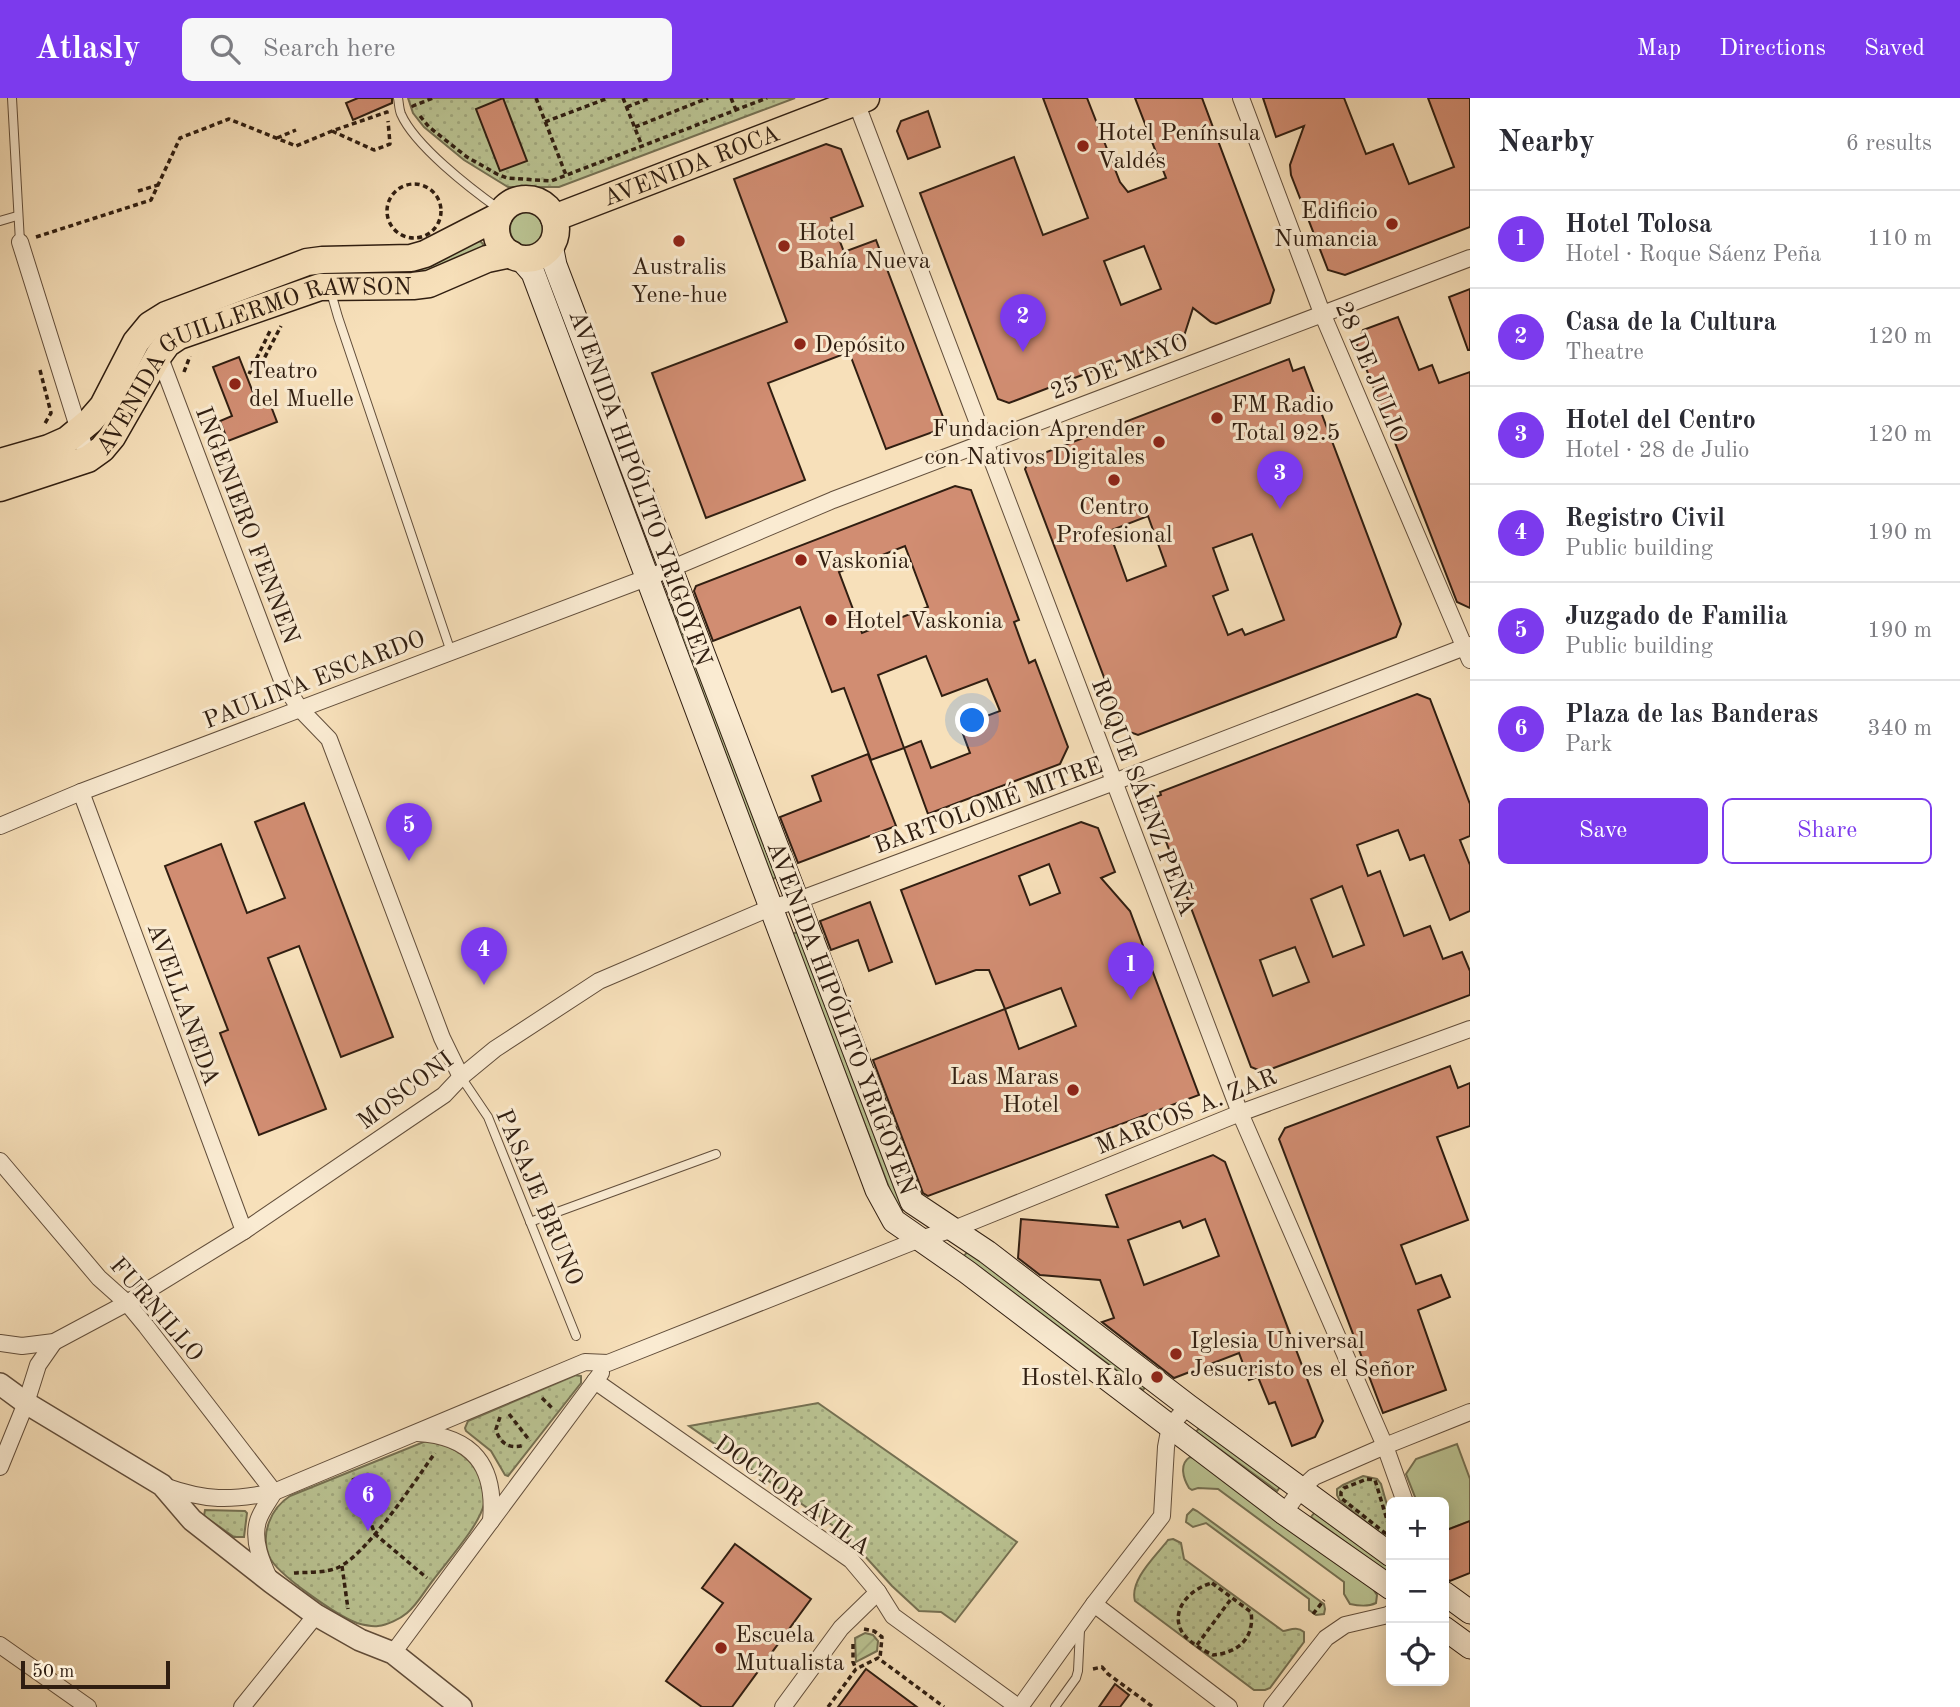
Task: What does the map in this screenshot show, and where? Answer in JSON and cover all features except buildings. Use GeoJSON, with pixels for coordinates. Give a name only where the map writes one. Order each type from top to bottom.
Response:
{"type":"FeatureCollection","features":[{"type":"Feature","properties":{"kind":"main road","name":"AVENIDA ROCA"},"geometry":{"type":"LineString","coordinates":[[554,218],[861,100]]}},
{"type":"Feature","properties":{"kind":"main road"},"geometry":{"type":"LineString","coordinates":[[529,199],[546,206],[554,218],[556,229],[551,245],[537,256],[516,256],[504,249],[497,233],[501,214],[512,203],[529,199]]}},
{"type":"Feature","properties":{"kind":"main road","name":"AVENIDA GUILLERMO RAWSON"},"geometry":{"type":"LineString","coordinates":[[0,462],[67,440],[90,421],[103,406],[136,342],[150,325],[166,315],[307,262],[390,260],[418,256],[501,214]]}},
{"type":"Feature","properties":{"kind":"main road","name":"AVENIDA HIPÓLITO YRIGOYEN"},"geometry":{"type":"LineString","coordinates":[[551,245],[555,265],[912,1202],[987,1252],[1188,1406],[1386,1551]]}},
{"type":"Feature","properties":{"kind":"main road","name":"AVENIDA GUILLERMO RAWSON"},"geometry":{"type":"LineString","coordinates":[[0,488],[88,458],[102,449],[112,437],[159,355],[167,344],[178,336],[320,287],[429,284],[487,259],[516,256]]}},
{"type":"Feature","properties":{"kind":"main road","name":"AVENIDA HIPÓLITO YRIGOYEN"},"geometry":{"type":"LineString","coordinates":[[516,256],[533,273],[877,1190],[894,1220],[967,1272],[1284,1513],[1386,1584]]}},
{"type":"Feature","properties":{"kind":"main road"},"geometry":{"type":"LineString","coordinates":[[1449,1597],[1470,1612]]}},
{"type":"Feature","properties":{"kind":"main road"},"geometry":{"type":"LineString","coordinates":[[1449,1632],[1470,1647]]}},
{"type":"Feature","properties":{"kind":"street","name":"28 DE JULIO"},"geometry":{"type":"LineString","coordinates":[[1241,98],[1322,313],[1468,651]]}},
{"type":"Feature","properties":{"kind":"street","name":"ROQUE SÁENZ PEÑA"},"geometry":{"type":"LineString","coordinates":[[861,100],[986,441],[1240,1112],[1385,1446],[1403,1497]]}},
{"type":"Feature","properties":{"kind":"street"},"geometry":{"type":"LineString","coordinates":[[20,242],[88,458]]}},
{"type":"Feature","properties":{"kind":"street","name":"25 DE MAYO"},"geometry":{"type":"LineString","coordinates":[[670,569],[833,500],[1470,258]]}},
{"type":"Feature","properties":{"kind":"street","name":"INGENIERO FENNEN"},"geometry":{"type":"LineString","coordinates":[[159,355],[283,682],[300,709],[329,739],[442,1038],[461,1077]]}},
{"type":"Feature","properties":{"kind":"street","name":"PAULINA ESCARDO"},"geometry":{"type":"LineString","coordinates":[[0,826],[81,792],[670,569]]}},
{"type":"Feature","properties":{"kind":"street","name":"BARTOLOMÉ MITRE"},"geometry":{"type":"LineString","coordinates":[[796,901],[1468,651]]}},
{"type":"Feature","properties":{"kind":"street","name":"AVELLANEDA"},"geometry":{"type":"LineString","coordinates":[[81,792],[244,1231]]}},
{"type":"Feature","properties":{"kind":"street","name":"MOSCONI"},"geometry":{"type":"LineString","coordinates":[[0,1343],[22,1346],[54,1342],[127,1303],[244,1231],[444,1095],[495,1049],[599,981],[770,908],[796,901]]}},
{"type":"Feature","properties":{"kind":"street","name":"MARCOS A. ZAR"},"geometry":{"type":"LineString","coordinates":[[415,1433],[585,1362],[608,1363],[954,1229],[1240,1112],[1470,1029]]}},
{"type":"Feature","properties":{"kind":"street","name":"FURNILLO"},"geometry":{"type":"LineString","coordinates":[[0,1161],[99,1278],[127,1303],[274,1492]]}},
{"type":"Feature","properties":{"kind":"street"},"geometry":{"type":"LineString","coordinates":[[0,1467],[38,1365],[54,1342]]}},
{"type":"Feature","properties":{"kind":"street"},"geometry":{"type":"LineString","coordinates":[[393,1653],[608,1363]]}},
{"type":"Feature","properties":{"kind":"street","name":"DOCTOR ÁVILA"},"geometry":{"type":"LineString","coordinates":[[595,1381],[851,1560],[878,1592],[893,1616],[1019,1707]]}},
{"type":"Feature","properties":{"kind":"street"},"geometry":{"type":"LineString","coordinates":[[0,1384],[26,1403],[162,1485],[206,1498],[247,1497],[274,1492],[415,1433],[447,1437],[461,1443],[484,1467],[493,1502],[491,1521]]}},
{"type":"Feature","properties":{"kind":"street"},"geometry":{"type":"LineString","coordinates":[[1019,1707],[1162,1516],[1166,1447],[1170,1426],[1188,1406]]}},
{"type":"Feature","properties":{"kind":"street"},"geometry":{"type":"LineString","coordinates":[[1284,1513],[1314,1477],[1470,1412]]}},
{"type":"Feature","properties":{"kind":"street"},"geometry":{"type":"LineString","coordinates":[[162,1485],[192,1520],[271,1582],[316,1615],[360,1640],[393,1653],[461,1707]]}},
{"type":"Feature","properties":{"kind":"street"},"geometry":{"type":"LineString","coordinates":[[271,1582],[261,1561],[257,1541],[258,1521],[274,1492]]}},
{"type":"Feature","properties":{"kind":"street"},"geometry":{"type":"LineString","coordinates":[[783,1707],[841,1628],[878,1592]]}},
{"type":"Feature","properties":{"kind":"street"},"geometry":{"type":"LineString","coordinates":[[1094,1604],[1229,1707]]}},
{"type":"Feature","properties":{"kind":"street"},"geometry":{"type":"LineString","coordinates":[[242,1707],[316,1615]]}},
{"type":"Feature","properties":{"kind":"street"},"geometry":{"type":"LineString","coordinates":[[1272,1707],[1326,1638],[1345,1625],[1386,1615]]}},
{"type":"Feature","properties":{"kind":"street"},"geometry":{"type":"LineString","coordinates":[[0,1645],[88,1707]]}},
{"type":"Feature","properties":{"kind":"lane"},"geometry":{"type":"LineString","coordinates":[[12,98],[20,242]]}},
{"type":"Feature","properties":{"kind":"lane"},"geometry":{"type":"LineString","coordinates":[[398,98],[400,112],[423,144],[463,183],[501,214]]}},
{"type":"Feature","properties":{"kind":"lane"},"geometry":{"type":"LineString","coordinates":[[0,221],[17,216]]}},
{"type":"Feature","properties":{"kind":"lane"},"geometry":{"type":"LineString","coordinates":[[330,286],[338,317],[451,652]]}},
{"type":"Feature","properties":{"kind":"lane","name":"PASAJE BRUNO"},"geometry":{"type":"LineString","coordinates":[[461,1077],[488,1117],[576,1336]]}},
{"type":"Feature","properties":{"kind":"lane"},"geometry":{"type":"LineString","coordinates":[[530,1222],[716,1154]]}},
{"type":"Feature","properties":{"kind":"lane"},"geometry":{"type":"LineString","coordinates":[[1055,1707],[1076,1678],[1080,1623]]}},
{"type":"Feature","properties":{"kind":"path"},"geometry":{"type":"LineString","coordinates":[[433,98],[413,106],[429,127],[467,157],[507,178],[551,181],[767,98]]}},
{"type":"Feature","properties":{"kind":"path"},"geometry":{"type":"LineString","coordinates":[[536,98],[566,175]]}},
{"type":"Feature","properties":{"kind":"path"},"geometry":{"type":"LineString","coordinates":[[545,122],[608,98]]}},
{"type":"Feature","properties":{"kind":"path"},"geometry":{"type":"LineString","coordinates":[[624,98],[642,146]]}},
{"type":"Feature","properties":{"kind":"path"},"geometry":{"type":"LineString","coordinates":[[627,107],[650,98]]}},
{"type":"Feature","properties":{"kind":"path"},"geometry":{"type":"LineString","coordinates":[[635,127],[708,98]]}},
{"type":"Feature","properties":{"kind":"path"},"geometry":{"type":"LineString","coordinates":[[731,98],[736,110]]}},
{"type":"Feature","properties":{"kind":"path"},"geometry":{"type":"LineString","coordinates":[[20,242],[151,200],[180,138],[229,119],[296,146],[332,131],[387,112],[390,144],[374,150],[332,131]]}},
{"type":"Feature","properties":{"kind":"path"},"geometry":{"type":"LineString","coordinates":[[278,138],[296,130]]}},
{"type":"Feature","properties":{"kind":"path"},"geometry":{"type":"LineString","coordinates":[[138,191],[158,185]]}},
{"type":"Feature","properties":{"kind":"path"},"geometry":{"type":"LineString","coordinates":[[424,186],[436,195],[441,209],[440,219],[426,235],[411,238],[403,236],[390,225],[387,208],[394,192],[401,187],[424,186]]}},
{"type":"Feature","properties":{"kind":"path"},"geometry":{"type":"LineString","coordinates":[[253,380],[285,318]]}},
{"type":"Feature","properties":{"kind":"path"},"geometry":{"type":"LineString","coordinates":[[249,374],[275,322],[263,326]]}},
{"type":"Feature","properties":{"kind":"path"},"geometry":{"type":"LineString","coordinates":[[182,375],[191,353]]}},
{"type":"Feature","properties":{"kind":"path"},"geometry":{"type":"LineString","coordinates":[[37,361],[51,412],[39,433]]}},
{"type":"Feature","properties":{"kind":"path"},"geometry":{"type":"LineString","coordinates":[[538,1394],[555,1412]]}},
{"type":"Feature","properties":{"kind":"path"},"geometry":{"type":"LineString","coordinates":[[493,1414],[505,1409],[530,1441]]}},
{"type":"Feature","properties":{"kind":"path"},"geometry":{"type":"LineString","coordinates":[[507,1411],[496,1423],[500,1440],[511,1447],[518,1447],[530,1441]]}},
{"type":"Feature","properties":{"kind":"path"},"geometry":{"type":"LineString","coordinates":[[523,1453],[530,1441]]}},
{"type":"Feature","properties":{"kind":"path"},"geometry":{"type":"LineString","coordinates":[[298,1580],[289,1573],[335,1570],[349,1562],[375,1534],[440,1446]]}},
{"type":"Feature","properties":{"kind":"path"},"geometry":{"type":"LineString","coordinates":[[351,1474],[375,1534],[429,1579]]}},
{"type":"Feature","properties":{"kind":"path"},"geometry":{"type":"LineString","coordinates":[[1367,1479],[1375,1480],[1391,1533],[1385,1533],[1341,1498],[1341,1492],[1353,1485],[1367,1479]]}},
{"type":"Feature","properties":{"kind":"path"},"geometry":{"type":"LineString","coordinates":[[338,1608],[349,1615],[342,1566]]}},
{"type":"Feature","properties":{"kind":"path"},"geometry":{"type":"LineString","coordinates":[[1212,1583],[1231,1598],[1251,1612],[1252,1619],[1250,1630],[1236,1649],[1213,1655],[1183,1634],[1180,1613],[1184,1602],[1200,1586],[1212,1583]]}},
{"type":"Feature","properties":{"kind":"path"},"geometry":{"type":"LineString","coordinates":[[1197,1645],[1231,1598]]}},
{"type":"Feature","properties":{"kind":"path"},"geometry":{"type":"LineString","coordinates":[[1312,1614],[1324,1600]]}},
{"type":"Feature","properties":{"kind":"path"},"geometry":{"type":"LineString","coordinates":[[859,1630],[874,1631],[882,1637],[880,1660]]}},
{"type":"Feature","properties":{"kind":"path"},"geometry":{"type":"LineString","coordinates":[[853,1635],[853,1662],[856,1669]]}},
{"type":"Feature","properties":{"kind":"path"},"geometry":{"type":"LineString","coordinates":[[828,1707],[856,1669],[878,1658],[944,1707]]}},
{"type":"Feature","properties":{"kind":"path"},"geometry":{"type":"LineString","coordinates":[[1087,1677],[1093,1669],[1102,1667],[1153,1707]]}},
{"type":"Feature","properties":{"kind":"green space"},"geometry":{"type":"Polygon","coordinates":[[[408,98],[795,98],[559,187],[508,187],[464,160],[424,127],[413,113],[408,98]]]}},
{"type":"Feature","properties":{"kind":"green space"},"geometry":{"type":"Polygon","coordinates":[[[527,212],[539,217],[544,229],[539,241],[527,246],[515,241],[510,229],[515,217],[527,212]]]}},
{"type":"Feature","properties":{"kind":"green space"},"geometry":{"type":"Polygon","coordinates":[[[480,241],[485,246],[483,249],[424,274],[173,330],[101,434],[98,431],[152,338],[301,275],[480,241]]]}},
{"type":"Feature","properties":{"kind":"green space"},"geometry":{"type":"Polygon","coordinates":[[[547,268],[649,541],[641,544],[540,270],[547,268]]]}},
{"type":"Feature","properties":{"kind":"green space"},"geometry":{"type":"Polygon","coordinates":[[[671,599],[779,877],[772,879],[664,602],[671,599]]]}},
{"type":"Feature","properties":{"kind":"green space"},"geometry":{"type":"Polygon","coordinates":[[[800,931],[905,1209],[898,1211],[792,934],[800,931]]]}},
{"type":"Feature","properties":{"kind":"green space"},"geometry":{"type":"Polygon","coordinates":[[[968,1251],[1147,1385],[1143,1390],[964,1256],[968,1251]]]}},
{"type":"Feature","properties":{"kind":"green space"},"geometry":{"type":"Polygon","coordinates":[[[576,1375],[581,1376],[581,1383],[508,1476],[491,1451],[466,1431],[468,1421],[576,1375]]]}},
{"type":"Feature","properties":{"kind":"green space"},"geometry":{"type":"Polygon","coordinates":[[[818,1403],[1017,1542],[955,1622],[941,1612],[919,1611],[892,1586],[845,1534],[689,1426],[818,1403]]]}},
{"type":"Feature","properties":{"kind":"green space"},"geometry":{"type":"Polygon","coordinates":[[[1200,1427],[1280,1487],[1277,1491],[1196,1432],[1200,1427]]]}},
{"type":"Feature","properties":{"kind":"green space"},"geometry":{"type":"Polygon","coordinates":[[[426,1441],[449,1447],[468,1460],[482,1480],[484,1504],[470,1532],[407,1613],[382,1625],[357,1623],[309,1594],[274,1564],[267,1548],[267,1531],[273,1514],[283,1501],[426,1441]]]}},
{"type":"Feature","properties":{"kind":"green space"},"geometry":{"type":"Polygon","coordinates":[[[1457,1444],[1470,1479],[1470,1521],[1449,1529],[1449,1497],[1415,1497],[1406,1474],[1416,1459],[1457,1444]]]}},
{"type":"Feature","properties":{"kind":"green space"},"geometry":{"type":"Polygon","coordinates":[[[1190,1457],[1373,1589],[1377,1595],[1376,1603],[1363,1606],[1350,1604],[1344,1594],[1344,1582],[1218,1489],[1189,1488],[1183,1471],[1184,1463],[1190,1457]]]}},
{"type":"Feature","properties":{"kind":"green space"},"geometry":{"type":"Polygon","coordinates":[[[1363,1476],[1377,1479],[1386,1502],[1386,1538],[1340,1501],[1337,1489],[1363,1476]]]}},
{"type":"Feature","properties":{"kind":"green space"},"geometry":{"type":"Polygon","coordinates":[[[1193,1509],[1324,1604],[1324,1614],[1316,1615],[1309,1610],[1309,1599],[1206,1523],[1193,1527],[1186,1522],[1187,1515],[1193,1509]]]}},
{"type":"Feature","properties":{"kind":"green space"},"geometry":{"type":"Polygon","coordinates":[[[205,1510],[245,1511],[244,1537],[234,1537],[204,1516],[205,1510]]]}},
{"type":"Feature","properties":{"kind":"green space"},"geometry":{"type":"Polygon","coordinates":[[[1315,1512],[1386,1564],[1386,1570],[1385,1571],[1311,1517],[1315,1512]]]}},
{"type":"Feature","properties":{"kind":"green space"},"geometry":{"type":"Polygon","coordinates":[[[1168,1540],[1181,1543],[1184,1559],[1283,1631],[1296,1629],[1304,1632],[1304,1642],[1270,1688],[1254,1690],[1135,1601],[1134,1593],[1140,1577],[1168,1540]]]}},
{"type":"Feature","properties":{"kind":"green space"},"geometry":{"type":"Polygon","coordinates":[[[865,1633],[873,1635],[878,1641],[877,1651],[856,1662],[855,1638],[865,1633]]]}},
{"type":"Feature","properties":{"kind":"place","name":"Hotel Península Valdés"},"geometry":{"type":"Point","coordinates":[1083,146]}},
{"type":"Feature","properties":{"kind":"place","name":"Edificio Numancia"},"geometry":{"type":"Point","coordinates":[1392,224]}},
{"type":"Feature","properties":{"kind":"place","name":"Australis Yene-hue"},"geometry":{"type":"Point","coordinates":[679,241]}},
{"type":"Feature","properties":{"kind":"place","name":"Hotel Bahía Nueva"},"geometry":{"type":"Point","coordinates":[784,246]}},
{"type":"Feature","properties":{"kind":"place","name":"Depósito"},"geometry":{"type":"Point","coordinates":[800,344]}},
{"type":"Feature","properties":{"kind":"place","name":"Casa de la Cultura"},"geometry":{"type":"Point","coordinates":[1023,352]}},
{"type":"Feature","properties":{"kind":"place","name":"Teatro del Muelle"},"geometry":{"type":"Point","coordinates":[235,384]}},
{"type":"Feature","properties":{"kind":"place","name":"FM Radio Total 92.5"},"geometry":{"type":"Point","coordinates":[1217,418]}},
{"type":"Feature","properties":{"kind":"place","name":"Fundacion Aprender con Nativos Digitales"},"geometry":{"type":"Point","coordinates":[1159,442]}},
{"type":"Feature","properties":{"kind":"place","name":"Centro Profesional"},"geometry":{"type":"Point","coordinates":[1114,480]}},
{"type":"Feature","properties":{"kind":"place","name":"Hotel del Centro"},"geometry":{"type":"Point","coordinates":[1280,509]}},
{"type":"Feature","properties":{"kind":"place","name":"Vaskonia"},"geometry":{"type":"Point","coordinates":[801,560]}},
{"type":"Feature","properties":{"kind":"place","name":"Hotel Vaskonia"},"geometry":{"type":"Point","coordinates":[831,620]}},
{"type":"Feature","properties":{"kind":"place","name":"Juzgado de Familia"},"geometry":{"type":"Point","coordinates":[409,861]}},
{"type":"Feature","properties":{"kind":"place","name":"Registro Civil"},"geometry":{"type":"Point","coordinates":[484,985]}},
{"type":"Feature","properties":{"kind":"place","name":"Hotel Tolosa"},"geometry":{"type":"Point","coordinates":[1131,1000]}},
{"type":"Feature","properties":{"kind":"place","name":"Las Maras Hotel"},"geometry":{"type":"Point","coordinates":[1073,1090]}},
{"type":"Feature","properties":{"kind":"place","name":"Iglesia Universal Jesucristo es el Señor"},"geometry":{"type":"Point","coordinates":[1176,1354]}},
{"type":"Feature","properties":{"kind":"place","name":"Hostel Kalo"},"geometry":{"type":"Point","coordinates":[1157,1377]}},
{"type":"Feature","properties":{"kind":"place","name":"Plaza de las Banderas"},"geometry":{"type":"Point","coordinates":[368,1531]}},
{"type":"Feature","properties":{"kind":"place","name":"Escuela Mutualista"},"geometry":{"type":"Point","coordinates":[721,1648]}}]}
